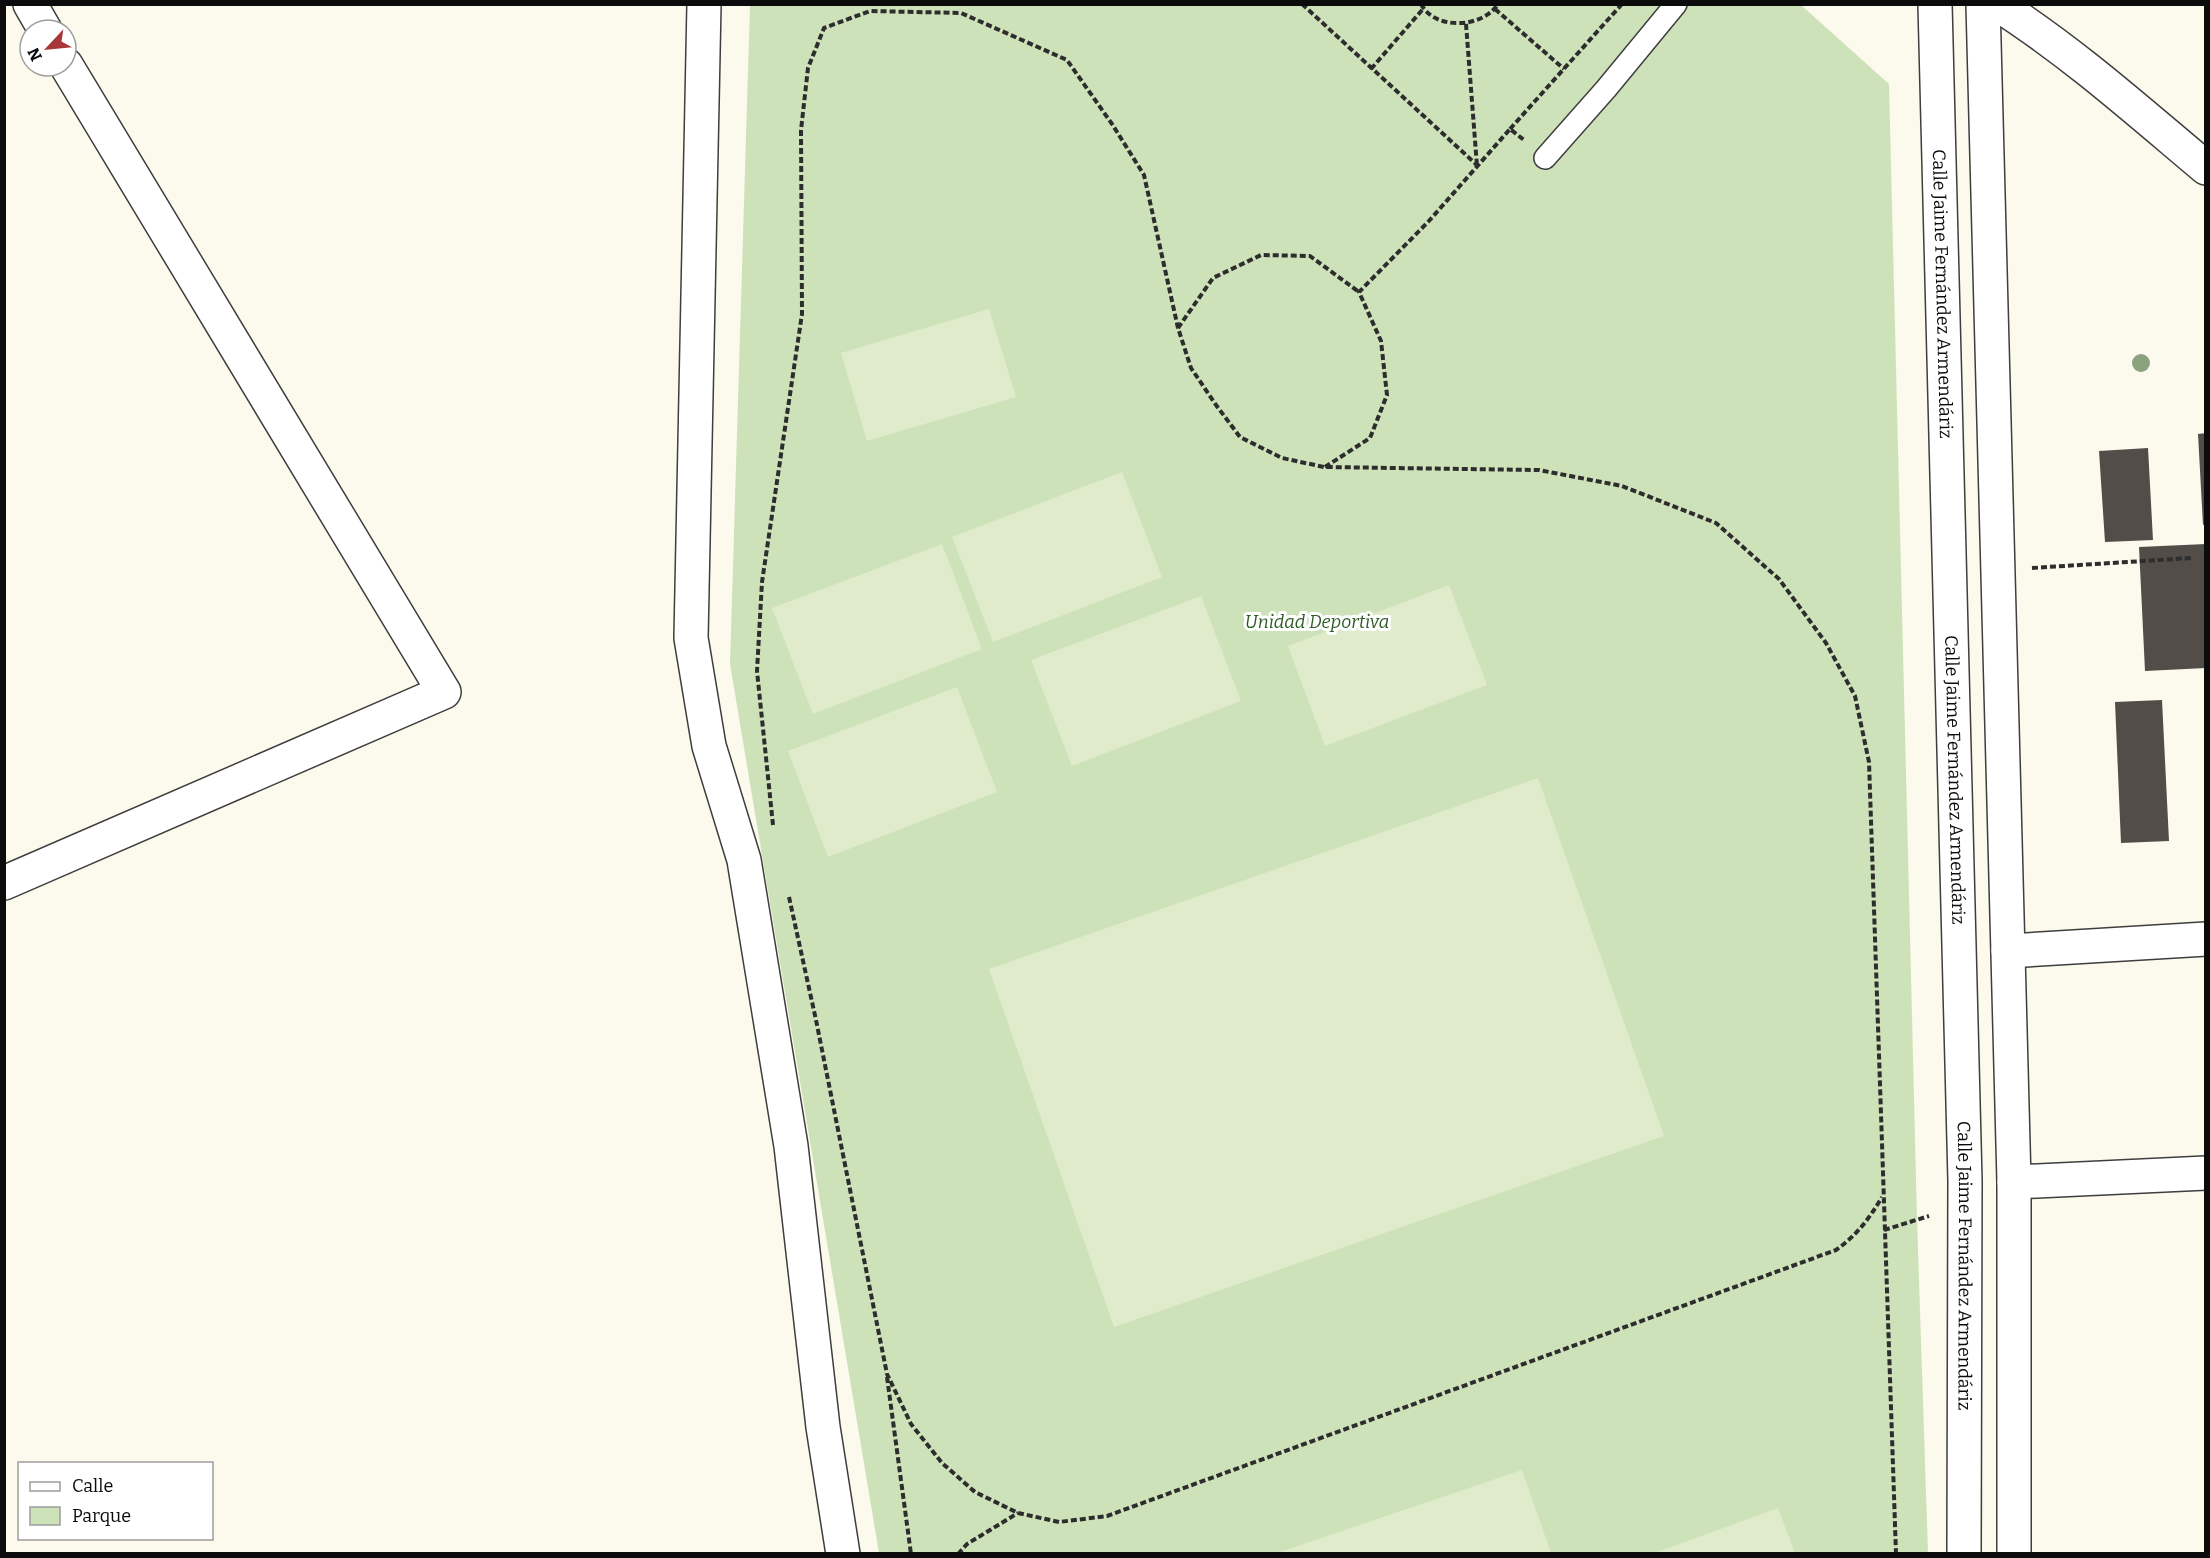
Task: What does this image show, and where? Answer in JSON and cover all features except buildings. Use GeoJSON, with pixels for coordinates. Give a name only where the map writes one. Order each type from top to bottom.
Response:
{"type":"FeatureCollection","features":[{"type":"Feature","properties":{"kind":"street"},"geometry":{"type":"LineString","coordinates":[[30,4],[38,18]]}},
{"type":"Feature","properties":{"kind":"street"},"geometry":{"type":"LineString","coordinates":[[704,4],[691,638],[709,746],[744,860],[791,1146],[823,1427],[843,1554]]}},
{"type":"Feature","properties":{"kind":"street","name":"Calle Jaime Fernández Armendáriz"},"geometry":{"type":"LineString","coordinates":[[1935,4],[1964,1193],[1964,1554]]}},
{"type":"Feature","properties":{"kind":"street"},"geometry":{"type":"LineString","coordinates":[[1983,4],[2014,1182],[2014,1554]]}},
{"type":"Feature","properties":{"kind":"street"},"geometry":{"type":"LineString","coordinates":[[1997,4],[2091,71],[2205,168]]}},
{"type":"Feature","properties":{"kind":"street"},"geometry":{"type":"LineString","coordinates":[[4,883],[444,692],[74,78]]}},
{"type":"Feature","properties":{"kind":"street"},"geometry":{"type":"LineString","coordinates":[[2008,951],[2205,939]]}},
{"type":"Feature","properties":{"kind":"street"},"geometry":{"type":"LineString","coordinates":[[1964,1193],[2014,1182],[2205,1173]]}},
{"type":"Feature","properties":{"kind":"lane"},"geometry":{"type":"LineString","coordinates":[[1545,158],[1676,4]]}},
{"type":"Feature","properties":{"kind":"path"},"geometry":{"type":"LineString","coordinates":[[1302,4],[1478,166]]}},
{"type":"Feature","properties":{"kind":"path"},"geometry":{"type":"LineString","coordinates":[[1359,292],[1428,222],[1622,4]]}},
{"type":"Feature","properties":{"kind":"path"},"geometry":{"type":"LineString","coordinates":[[1371,69],[1422,7],[1435,17],[1450,23],[1466,24],[1482,18],[1496,7],[1564,69]]}},
{"type":"Feature","properties":{"kind":"path"},"geometry":{"type":"LineString","coordinates":[[773,827],[757,671],[762,582],[801,314],[801,130],[808,68],[824,28],[870,11],[961,13],[1067,60],[1112,124],[1144,175],[1178,328],[1191,368],[1215,405],[1240,437],[1282,458],[1324,467],[1539,470],[1622,486],[1716,523],[1779,579],[1826,643],[1855,696],[1869,762],[1882,1197],[1896,1554]]}},
{"type":"Feature","properties":{"kind":"path"},"geometry":{"type":"LineString","coordinates":[[1466,24],[1478,166]]}},
{"type":"Feature","properties":{"kind":"path"},"geometry":{"type":"LineString","coordinates":[[1510,129],[1545,158]]}},
{"type":"Feature","properties":{"kind":"path"},"geometry":{"type":"LineString","coordinates":[[1178,328],[1213,278],[1261,255],[1310,256],[1359,292],[1381,341],[1387,395],[1370,438],[1324,467]]}},
{"type":"Feature","properties":{"kind":"path"},"geometry":{"type":"LineString","coordinates":[[1998,570],[2191,558]]}},
{"type":"Feature","properties":{"kind":"path"},"geometry":{"type":"LineString","coordinates":[[789,895],[887,1374],[911,1554]]}},
{"type":"Feature","properties":{"kind":"path"},"geometry":{"type":"LineString","coordinates":[[1884,1230],[1964,1193]]}},
{"type":"Feature","properties":{"kind":"path"},"geometry":{"type":"LineString","coordinates":[[887,1374],[911,1424],[942,1463],[975,1492],[1018,1513],[1059,1521],[1107,1516],[1836,1250],[1854,1237],[1869,1220],[1882,1197]]}},
{"type":"Feature","properties":{"kind":"path"},"geometry":{"type":"LineString","coordinates":[[958,1554],[967,1544],[1018,1513]]}},
{"type":"Feature","properties":{"kind":"green space","name":"Unidad Deportiva"},"geometry":{"type":"Polygon","coordinates":[[[750,5],[1801,5],[1889,84],[1917,1219],[1928,1553],[879,1553],[730,664],[750,5]]]}},
{"type":"Feature","properties":{"kind":"green space"},"geometry":{"type":"Polygon","coordinates":[[[989,309],[1016,397],[867,441],[841,353],[989,309]]]}},
{"type":"Feature","properties":{"kind":"green space"},"geometry":{"type":"Polygon","coordinates":[[[1122,472],[1162,577],[993,642],[952,537],[1122,472]]]}},
{"type":"Feature","properties":{"kind":"green space"},"geometry":{"type":"Polygon","coordinates":[[[942,544],[982,649],[813,714],[772,608],[942,544]]]}},
{"type":"Feature","properties":{"kind":"green space"},"geometry":{"type":"Polygon","coordinates":[[[1449,585],[1487,685],[1325,746],[1288,646],[1449,585]]]}},
{"type":"Feature","properties":{"kind":"green space"},"geometry":{"type":"Polygon","coordinates":[[[1201,596],[1241,701],[1072,766],[1031,660],[1201,596]]]}},
{"type":"Feature","properties":{"kind":"green space"},"geometry":{"type":"Polygon","coordinates":[[[957,687],[997,792],[828,857],[788,751],[957,687]]]}},
{"type":"Feature","properties":{"kind":"green space"},"geometry":{"type":"Polygon","coordinates":[[[1538,778],[1664,1136],[1114,1327],[989,969],[1538,778]]]}},
{"type":"Feature","properties":{"kind":"green space"},"geometry":{"type":"Polygon","coordinates":[[[1522,1470],[1551,1553],[1277,1553],[1522,1470]]]}},
{"type":"Feature","properties":{"kind":"green space"},"geometry":{"type":"Polygon","coordinates":[[[1778,1508],[1795,1553],[1655,1553],[1778,1508]]]}}]}
